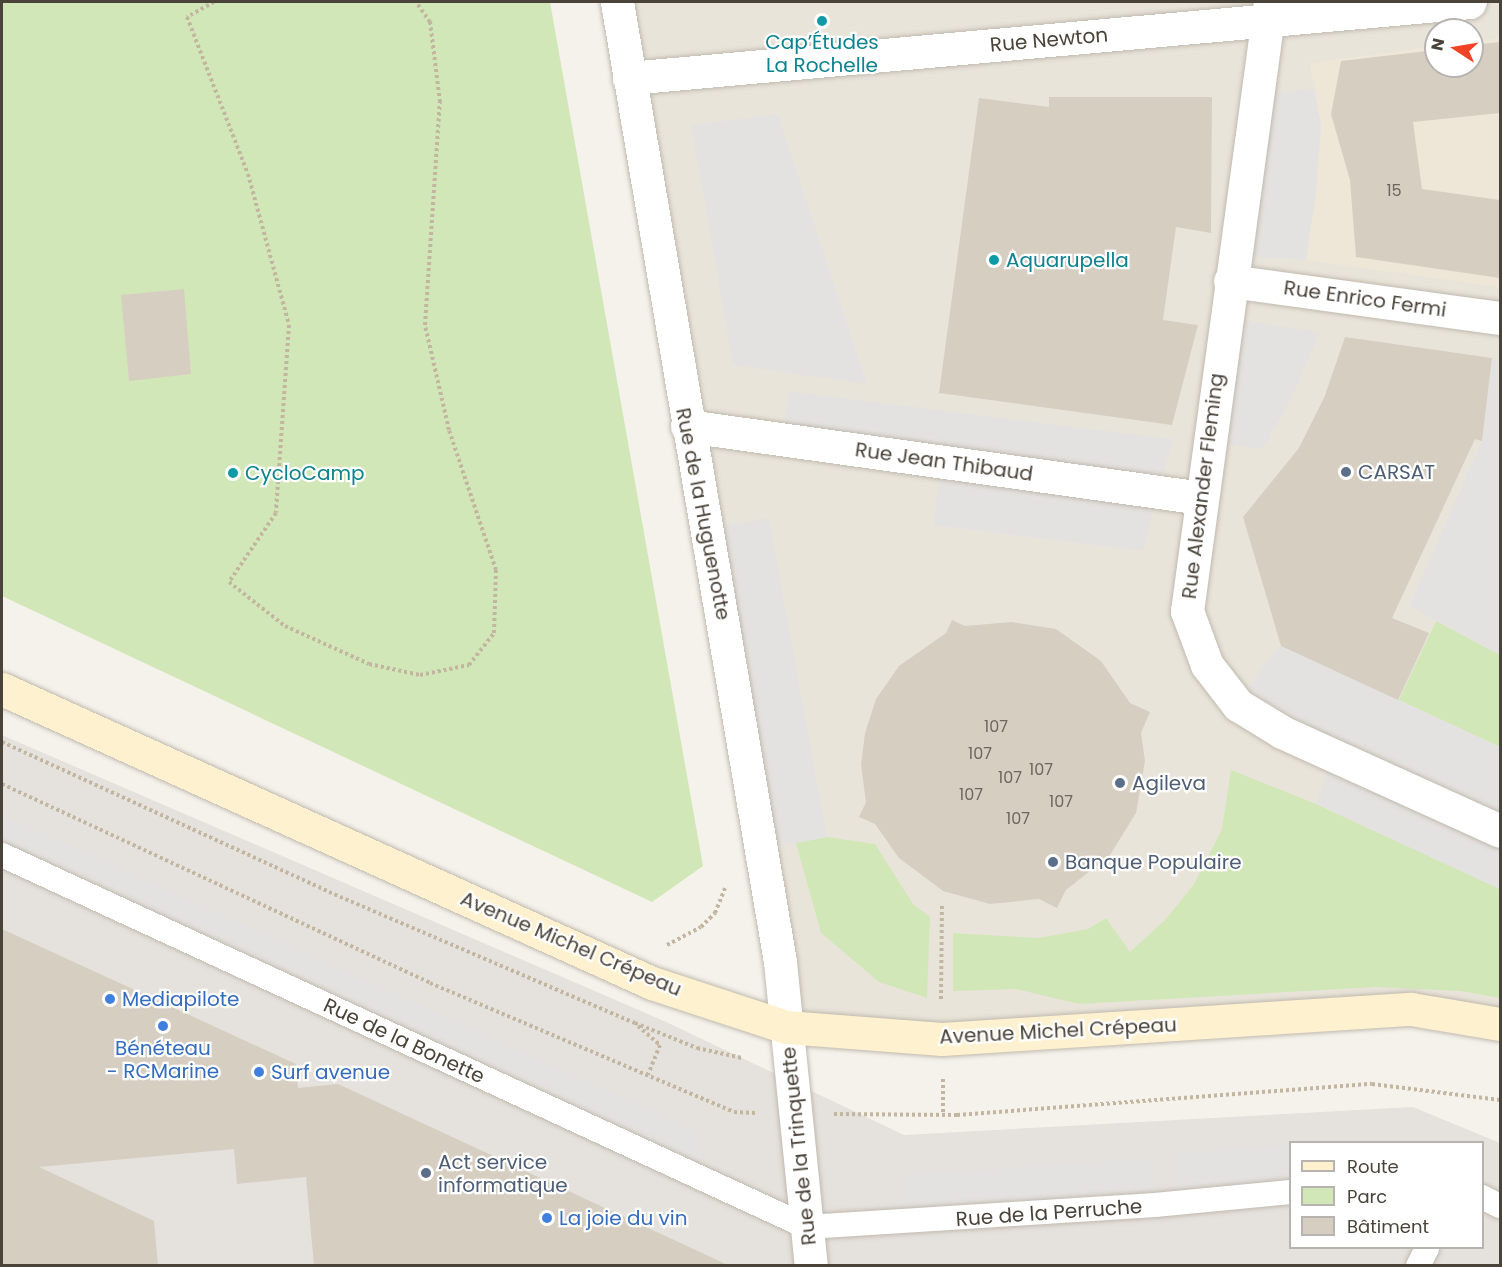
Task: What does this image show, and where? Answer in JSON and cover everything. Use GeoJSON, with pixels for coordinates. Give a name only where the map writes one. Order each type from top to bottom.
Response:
{"type":"FeatureCollection","features":[{"type":"Feature","properties":{"kind":"street","name":"Rue de la Huguenotte"},"geometry":{"type":"LineString","coordinates":[[617,2],[687,426],[713,554],[780,962],[786,1027]]}},
{"type":"Feature","properties":{"kind":"street","name":"Rue Newton"},"geometry":{"type":"LineString","coordinates":[[628,78],[1268,11],[1470,2]]}},
{"type":"Feature","properties":{"kind":"street","name":"Rue Alexander Fleming"},"geometry":{"type":"LineString","coordinates":[[1268,11],[1187,611],[1207,665],[1238,705],[1282,732],[1500,831]]}},
{"type":"Feature","properties":{"kind":"street","name":"Rue Enrico Fermi"},"geometry":{"type":"LineString","coordinates":[[1230,281],[1500,318]]}},
{"type":"Feature","properties":{"kind":"street","name":"Rue Jean Thibaud"},"geometry":{"type":"LineString","coordinates":[[687,426],[1202,498]]}},
{"type":"Feature","properties":{"kind":"street","name":"Avenue Michel Crépeau"},"geometry":{"type":"LineString","coordinates":[[2,689],[652,983],[786,1027],[942,1039],[1411,1009],[1500,1024]]}},
{"type":"Feature","properties":{"kind":"street","name":"Rue de la Trinquette"},"geometry":{"type":"LineString","coordinates":[[786,1027],[811,1266]]}},
{"type":"Feature","properties":{"kind":"lane","name":"Rue de la Bonette"},"geometry":{"type":"LineString","coordinates":[[2,855],[807,1227]]}},
{"type":"Feature","properties":{"kind":"lane","name":"Rue de la Perruche"},"geometry":{"type":"LineString","coordinates":[[807,1227],[1143,1206],[1289,1192]]}},
{"type":"Feature","properties":{"kind":"lane"},"geometry":{"type":"LineString","coordinates":[[1484,1198],[1500,1206]]}},
{"type":"Feature","properties":{"kind":"lane"},"geometry":{"type":"LineString","coordinates":[[1419,1266],[1427,1249]]}},
{"type":"Feature","properties":{"kind":"path"},"geometry":{"type":"LineString","coordinates":[[214,2],[187,17],[248,174],[289,325],[276,513],[229,582],[285,626],[369,664],[420,675],[469,665],[494,633],[496,570],[449,430],[425,325],[440,102],[430,22],[416,2]]}},
{"type":"Feature","properties":{"kind":"path"},"geometry":{"type":"LineString","coordinates":[[2,784],[430,983],[734,1112],[943,1114],[1372,1084],[1500,1100]]}},
{"type":"Feature","properties":{"kind":"path"},"geometry":{"type":"LineString","coordinates":[[941,1001],[942,904]]}},
{"type":"Feature","properties":{"kind":"path"},"geometry":{"type":"LineString","coordinates":[[943,1079],[943,1114]]}},
{"type":"Feature","properties":{"kind":"shaded area"},"geometry":{"type":"Polygon","coordinates":[[[619,2],[1500,2],[1500,1029],[1412,1014],[785,1027],[619,2]]]}},
{"type":"Feature","properties":{"kind":"shaded area"},"geometry":{"type":"Polygon","coordinates":[[[1500,38],[1500,287],[1306,260],[1316,193],[1321,126],[1310,63],[1424,48],[1424,78],[1484,78],[1484,40],[1500,38]]]}},
{"type":"Feature","properties":{"kind":"shaded area"},"geometry":{"type":"Polygon","coordinates":[[[1314,88],[1321,126],[1316,193],[1306,260],[1234,256],[1256,96],[1314,88]]]}},
{"type":"Feature","properties":{"kind":"shaded area"},"geometry":{"type":"Polygon","coordinates":[[[778,114],[867,384],[733,365],[691,125],[778,114]]]}},
{"type":"Feature","properties":{"kind":"shaded area"},"geometry":{"type":"Polygon","coordinates":[[[1224,317],[1320,332],[1289,403],[1262,449],[1209,442],[1224,317]]]}},
{"type":"Feature","properties":{"kind":"shaded area"},"geometry":{"type":"Polygon","coordinates":[[[1492,358],[1500,359],[1500,655],[1409,606],[1482,441],[1492,358]]]}},
{"type":"Feature","properties":{"kind":"shaded area"},"geometry":{"type":"Polygon","coordinates":[[[789,391],[1173,439],[1143,551],[933,525],[942,462],[782,439],[789,391]]]}},
{"type":"Feature","properties":{"kind":"shaded area"},"geometry":{"type":"Polygon","coordinates":[[[769,518],[827,837],[760,850],[708,529],[769,518]]]}},
{"type":"Feature","properties":{"kind":"shaded area"},"geometry":{"type":"Polygon","coordinates":[[[1281,646],[1500,747],[1500,889],[1316,804],[1333,754],[1238,705],[1264,664],[1281,646]]]}},
{"type":"Feature","properties":{"kind":"shaded area"},"geometry":{"type":"Polygon","coordinates":[[[2,735],[664,1021],[904,1135],[1413,1107],[1500,1143],[1500,1265],[2,1265],[2,735]]]}},
{"type":"Feature","properties":{"kind":"shaded area"},"geometry":{"type":"Polygon","coordinates":[[[2,813],[700,1131],[704,1170],[2,855],[2,813]]]}},
{"type":"Feature","properties":{"kind":"shaded area"},"geometry":{"type":"Polygon","coordinates":[[[1289,1144],[1289,1192],[1177,1194],[1174,1153],[1289,1144]]]}},
{"type":"Feature","properties":{"kind":"shaded area"},"geometry":{"type":"Polygon","coordinates":[[[1151,1158],[1155,1205],[903,1223],[900,1175],[1151,1158]]]}},
{"type":"Feature","properties":{"kind":"green space"},"geometry":{"type":"Polygon","coordinates":[[[2,2],[550,2],[703,866],[652,902],[2,596],[2,2]]]}},
{"type":"Feature","properties":{"kind":"green space"},"geometry":{"type":"Polygon","coordinates":[[[1436,621],[1500,655],[1500,747],[1399,700],[1436,621]]]}},
{"type":"Feature","properties":{"kind":"green space"},"geometry":{"type":"Polygon","coordinates":[[[1231,770],[1316,804],[1500,889],[1500,998],[1460,991],[1377,987],[1079,1004],[1016,989],[953,991],[953,933],[1038,938],[1088,929],[1106,918],[1130,952],[1166,919],[1194,884],[1222,829],[1231,770]]]}},
{"type":"Feature","properties":{"kind":"green space"},"geometry":{"type":"Polygon","coordinates":[[[827,837],[875,844],[913,904],[930,917],[927,998],[879,982],[821,933],[796,843],[827,837]]]}},
{"type":"Feature","properties":{"kind":"building"},"geometry":{"type":"Polygon","coordinates":[[[1500,42],[1500,113],[1413,122],[1422,189],[1500,200],[1500,278],[1356,257],[1350,180],[1331,114],[1341,61],[1424,51],[1424,78],[1484,78],[1484,44],[1500,42]]]}},
{"type":"Feature","properties":{"kind":"building","name":"Aquarupella"},"geometry":{"type":"Polygon","coordinates":[[[1049,97],[1212,97],[1211,233],[1176,227],[1163,320],[1198,325],[1172,425],[939,393],[979,98],[1049,107],[1049,97]]]}},
{"type":"Feature","properties":{"kind":"building"},"geometry":{"type":"Polygon","coordinates":[[[184,289],[191,374],[129,381],[121,295],[184,289]]]}},
{"type":"Feature","properties":{"kind":"building"},"geometry":{"type":"Polygon","coordinates":[[[1345,337],[1492,358],[1482,441],[1475,439],[1392,618],[1429,633],[1398,700],[1281,646],[1243,517],[1299,448],[1324,398],[1345,337]]]}},
{"type":"Feature","properties":{"kind":"building"},"geometry":{"type":"Polygon","coordinates":[[[952,620],[965,626],[1011,622],[1056,629],[1101,661],[1130,703],[1150,712],[1141,733],[1145,761],[1136,813],[1110,855],[1066,890],[1057,908],[1039,899],[990,904],[943,891],[899,858],[875,824],[859,817],[866,802],[861,765],[865,733],[876,699],[899,666],[946,633],[952,620]]]}},
{"type":"Feature","properties":{"kind":"building"},"geometry":{"type":"Polygon","coordinates":[[[2,929],[296,1064],[298,1088],[338,1084],[730,1266],[314,1266],[306,1177],[237,1184],[234,1149],[39,1167],[154,1221],[158,1266],[2,1266],[2,929]]]}},
{"type":"Feature","properties":{"kind":"place","name":"Cap’Études La Rochelle"},"geometry":{"type":"Point","coordinates":[822,21]}},
{"type":"Feature","properties":{"kind":"place","name":"Aquarupella"},"geometry":{"type":"Point","coordinates":[994,260]}},
{"type":"Feature","properties":{"kind":"place","name":"CARSAT"},"geometry":{"type":"Point","coordinates":[1346,472]}},
{"type":"Feature","properties":{"kind":"place","name":"CycloCamp"},"geometry":{"type":"Point","coordinates":[233,473]}},
{"type":"Feature","properties":{"kind":"place","name":"Agileva"},"geometry":{"type":"Point","coordinates":[1120,783]}},
{"type":"Feature","properties":{"kind":"place","name":"Banque Populaire"},"geometry":{"type":"Point","coordinates":[1053,862]}},
{"type":"Feature","properties":{"kind":"place","name":"Mediapilote"},"geometry":{"type":"Point","coordinates":[110,999]}},
{"type":"Feature","properties":{"kind":"place","name":"Bénéteau - RCMarine"},"geometry":{"type":"Point","coordinates":[163,1026]}},
{"type":"Feature","properties":{"kind":"place","name":"Surf avenue"},"geometry":{"type":"Point","coordinates":[259,1072]}},
{"type":"Feature","properties":{"kind":"place","name":"Act service informatique"},"geometry":{"type":"Point","coordinates":[426,1173]}},
{"type":"Feature","properties":{"kind":"place","name":"La joie du vin"},"geometry":{"type":"Point","coordinates":[547,1218]}}]}
